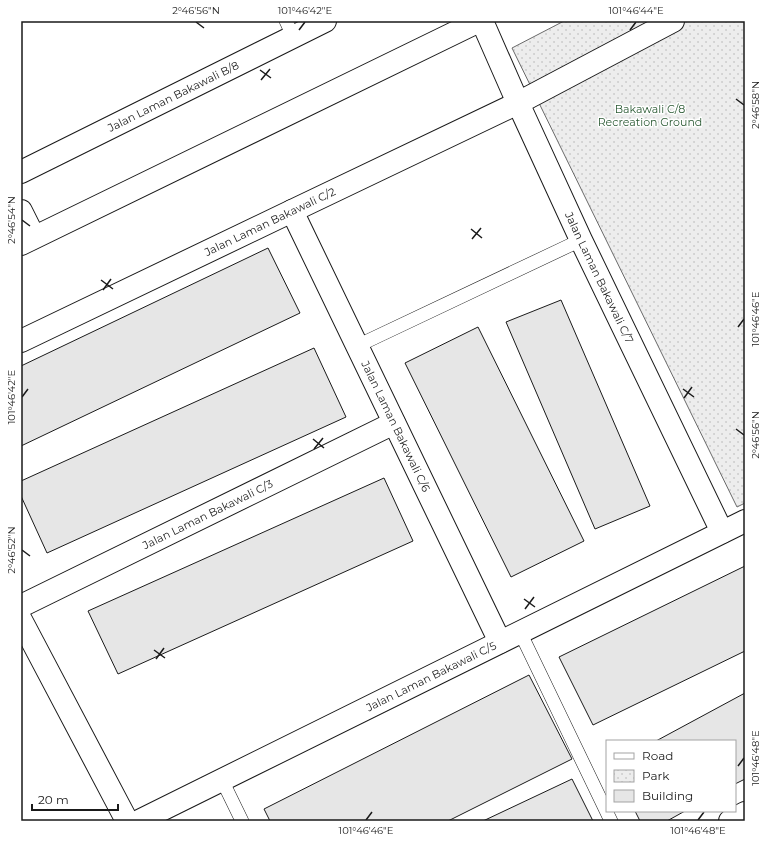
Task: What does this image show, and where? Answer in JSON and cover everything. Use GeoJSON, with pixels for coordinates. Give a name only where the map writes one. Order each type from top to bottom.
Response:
{"type":"FeatureCollection","features":[{"type":"Feature","properties":{"kind":"street","name":"Jalan Laman Bakawali B/8"},"geometry":{"type":"LineString","coordinates":[[21,172],[289,29],[325,21]]}},
{"type":"Feature","properties":{"kind":"street"},"geometry":{"type":"LineString","coordinates":[[21,211],[27,240],[479,21]]}},
{"type":"Feature","properties":{"kind":"street","name":"Jalan Laman Bakawali C/7"},"geometry":{"type":"LineString","coordinates":[[482,21],[581,240],[722,532]]}},
{"type":"Feature","properties":{"kind":"street","name":"Jalan Laman Bakawali C/2"},"geometry":{"type":"LineString","coordinates":[[21,341],[518,103],[673,21]]}},
{"type":"Feature","properties":{"kind":"street","name":"Jalan Laman Bakawali C/6"},"geometry":{"type":"LineString","coordinates":[[292,211],[500,642]]}},
{"type":"Feature","properties":{"kind":"street","name":"Jalan Laman Bakawali C/3"},"geometry":{"type":"LineString","coordinates":[[21,606],[394,423]]}},
{"type":"Feature","properties":{"kind":"street","name":"Jalan Laman Bakawali C/5"},"geometry":{"type":"LineString","coordinates":[[140,821],[745,521]]}},
{"type":"Feature","properties":{"kind":"street"},"geometry":{"type":"LineString","coordinates":[[21,620],[127,821]]}},
{"type":"Feature","properties":{"kind":"street"},"geometry":{"type":"LineString","coordinates":[[730,821],[745,813]]}},
{"type":"Feature","properties":{"kind":"lane"},"geometry":{"type":"LineString","coordinates":[[357,346],[581,240]]}},
{"type":"Feature","properties":{"kind":"lane"},"geometry":{"type":"LineString","coordinates":[[520,632],[606,811]]}},
{"type":"Feature","properties":{"kind":"lane"},"geometry":{"type":"LineString","coordinates":[[222,780],[242,821]]}},
{"type":"Feature","properties":{"kind":"green space","name":"Bakawali C/8 Recreation Ground"},"geometry":{"type":"Polygon","coordinates":[[[564,21],[745,21],[745,503],[737,507],[512,48],[564,21]]]}},
{"type":"Feature","properties":{"kind":"building"},"geometry":{"type":"Polygon","coordinates":[[[268,248],[300,313],[21,446],[21,366],[268,248]]]}},
{"type":"Feature","properties":{"kind":"building"},"geometry":{"type":"Polygon","coordinates":[[[561,300],[650,506],[595,529],[506,322],[561,300]]]}},
{"type":"Feature","properties":{"kind":"building"},"geometry":{"type":"Polygon","coordinates":[[[478,327],[584,541],[511,577],[405,363],[478,327]]]}},
{"type":"Feature","properties":{"kind":"building"},"geometry":{"type":"Polygon","coordinates":[[[314,348],[346,417],[47,553],[21,496],[21,481],[314,348]]]}},
{"type":"Feature","properties":{"kind":"building"},"geometry":{"type":"Polygon","coordinates":[[[384,478],[413,541],[118,674],[88,611],[384,478]]]}},
{"type":"Feature","properties":{"kind":"building"},"geometry":{"type":"Polygon","coordinates":[[[745,566],[745,651],[593,725],[559,657],[745,566]]]}},
{"type":"Feature","properties":{"kind":"building"},"geometry":{"type":"Polygon","coordinates":[[[529,675],[572,759],[448,821],[270,821],[264,809],[529,675]]]}},
{"type":"Feature","properties":{"kind":"building"},"geometry":{"type":"Polygon","coordinates":[[[745,693],[745,779],[736,784],[736,740],[658,740],[745,693]]]}},
{"type":"Feature","properties":{"kind":"building"},"geometry":{"type":"Polygon","coordinates":[[[572,779],[593,821],[483,821],[572,779]]]}},
{"type":"Feature","properties":{"kind":"building"},"geometry":{"type":"Polygon","coordinates":[[[636,812],[683,812],[667,821],[640,821],[636,812]]]}}]}
